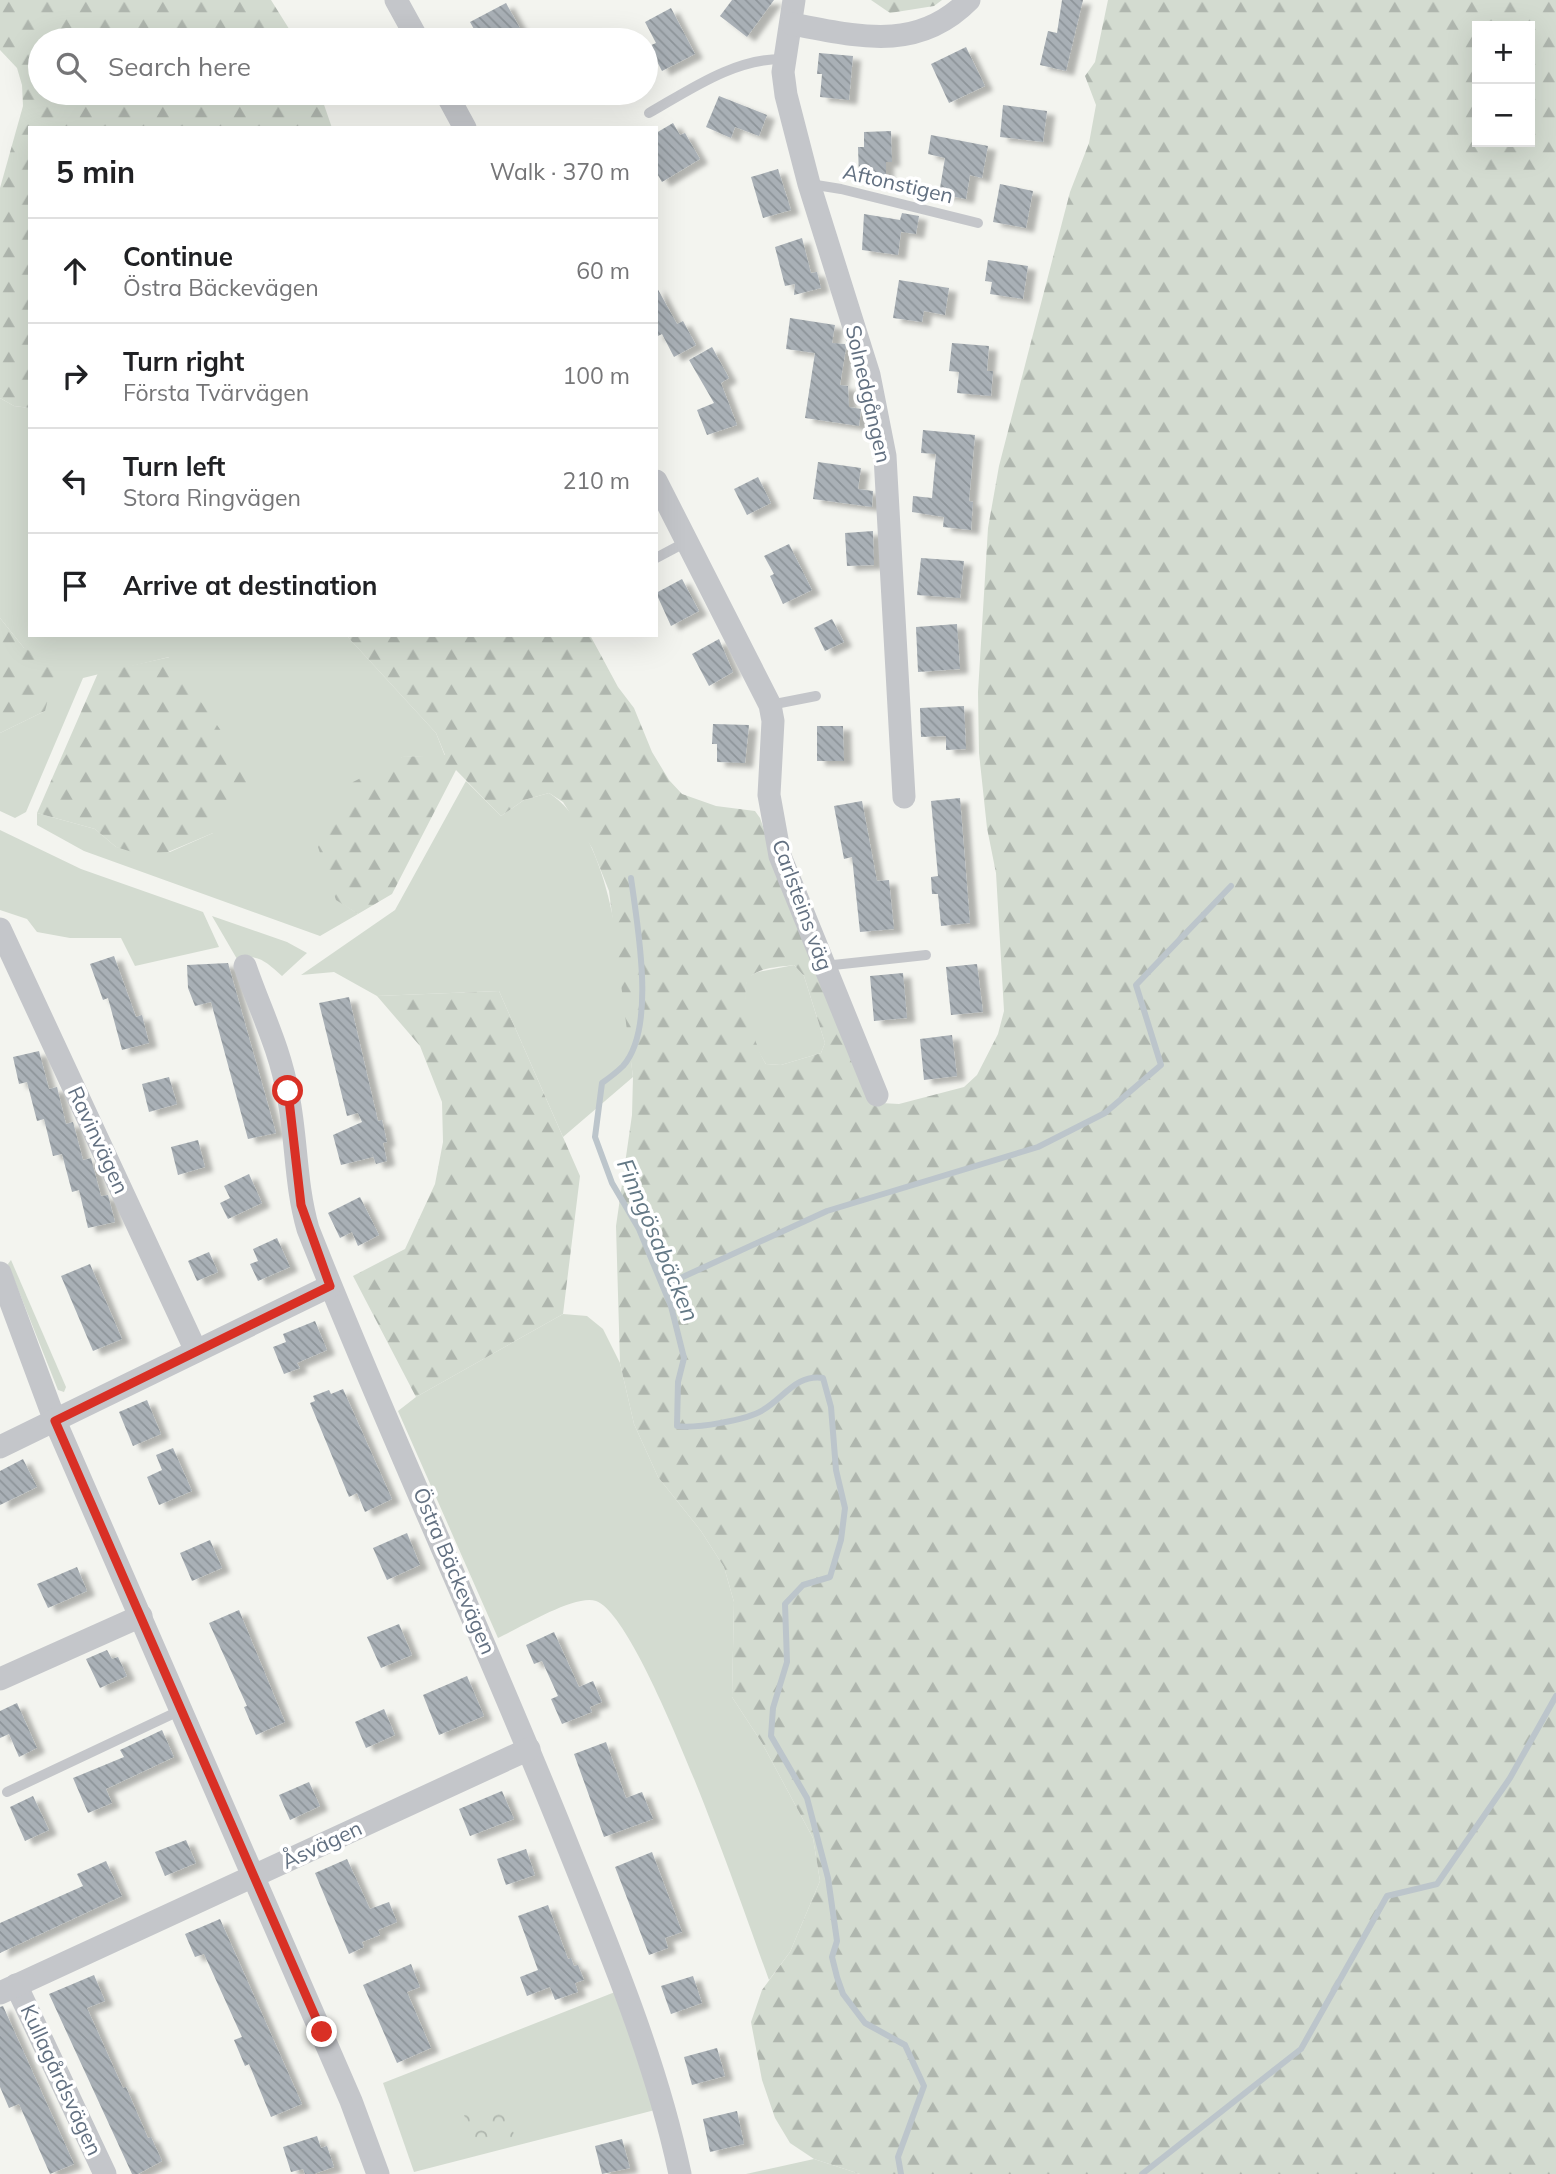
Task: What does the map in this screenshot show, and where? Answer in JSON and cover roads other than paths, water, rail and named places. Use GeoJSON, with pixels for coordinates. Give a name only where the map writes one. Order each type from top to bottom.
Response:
{"type":"FeatureCollection","features":[{"type":"Feature","properties":{"kind":"street"},"geometry":{"type":"LineString","coordinates":[[396,0],[411,28]]}},
{"type":"Feature","properties":{"kind":"street","name":"Solnedgången"},"geometry":{"type":"LineString","coordinates":[[794,0],[784,59],[786,95],[809,184],[869,375],[885,456],[904,797]]}},
{"type":"Feature","properties":{"kind":"street"},"geometry":{"type":"LineString","coordinates":[[792,24],[842,33],[894,36],[913,34],[939,25],[969,0]]}},
{"type":"Feature","properties":{"kind":"street"},"geometry":{"type":"LineString","coordinates":[[453,105],[464,126]]}},
{"type":"Feature","properties":{"kind":"street","name":"Carlsteins väg"},"geometry":{"type":"LineString","coordinates":[[658,485],[770,705],[773,721],[769,795],[780,856],[877,1095]]}},
{"type":"Feature","properties":{"kind":"street","name":"Ravinvägen"},"geometry":{"type":"LineString","coordinates":[[0,929],[195,1351]]}},
{"type":"Feature","properties":{"kind":"street","name":"Östra Bäckevägen"},"geometry":{"type":"LineString","coordinates":[[245,966],[258,1002],[272,1028],[289,1101],[301,1205],[330,1286],[529,1749],[631,2006],[659,2087],[680,2174]]}},
{"type":"Feature","properties":{"kind":"street"},"geometry":{"type":"LineString","coordinates":[[0,1273],[55,1421],[351,2101],[377,2174]]}},
{"type":"Feature","properties":{"kind":"street"},"geometry":{"type":"LineString","coordinates":[[0,1447],[330,1286]]}},
{"type":"Feature","properties":{"kind":"street"},"geometry":{"type":"LineString","coordinates":[[0,1679],[141,1616]]}},
{"type":"Feature","properties":{"kind":"street","name":"Åsvägen"},"geometry":{"type":"LineString","coordinates":[[8,1989],[529,1749]]}},
{"type":"Feature","properties":{"kind":"street","name":"Kullagårdsvägen"},"geometry":{"type":"LineString","coordinates":[[8,1989],[105,2174]]}},
{"type":"Feature","properties":{"kind":"lane"},"geometry":{"type":"LineString","coordinates":[[649,113],[742,64],[763,58],[784,59]]}},
{"type":"Feature","properties":{"kind":"lane","name":"Aftonstigen"},"geometry":{"type":"LineString","coordinates":[[809,184],[841,189],[978,223]]}},
{"type":"Feature","properties":{"kind":"lane"},"geometry":{"type":"LineString","coordinates":[[658,557],[689,541]]}},
{"type":"Feature","properties":{"kind":"lane"},"geometry":{"type":"LineString","coordinates":[[770,705],[816,696]]}},
{"type":"Feature","properties":{"kind":"lane"},"geometry":{"type":"LineString","coordinates":[[824,967],[926,955]]}},
{"type":"Feature","properties":{"kind":"lane"},"geometry":{"type":"LineString","coordinates":[[7,1792],[181,1710]]}},
{"type":"Feature","properties":{"kind":"waterway","name":"Finngösabäcken"},"geometry":{"type":"LineString","coordinates":[[631,878],[642,975],[639,1027],[633,1049],[623,1066],[602,1083],[595,1137],[612,1183],[639,1229],[671,1306],[684,1358],[678,1382],[677,1426],[708,1425],[755,1414],[798,1383],[823,1378],[831,1407],[836,1470],[845,1508],[841,1540],[830,1577],[803,1585],[785,1604],[787,1662],[773,1708],[771,1736],[807,1798],[828,1878],[837,1941],[832,1957],[843,1994],[865,2023],[905,2045],[924,2086],[898,2157],[901,2174]]}},
{"type":"Feature","properties":{"kind":"waterway"},"geometry":{"type":"LineString","coordinates":[[663,1286],[827,1211],[1038,1147],[1105,1113],[1161,1065],[1136,985],[1231,886]]}},
{"type":"Feature","properties":{"kind":"waterway"},"geometry":{"type":"LineString","coordinates":[[1142,2174],[1301,2049],[1387,1896],[1437,1884],[1510,1778],[1556,1696]]}}]}
